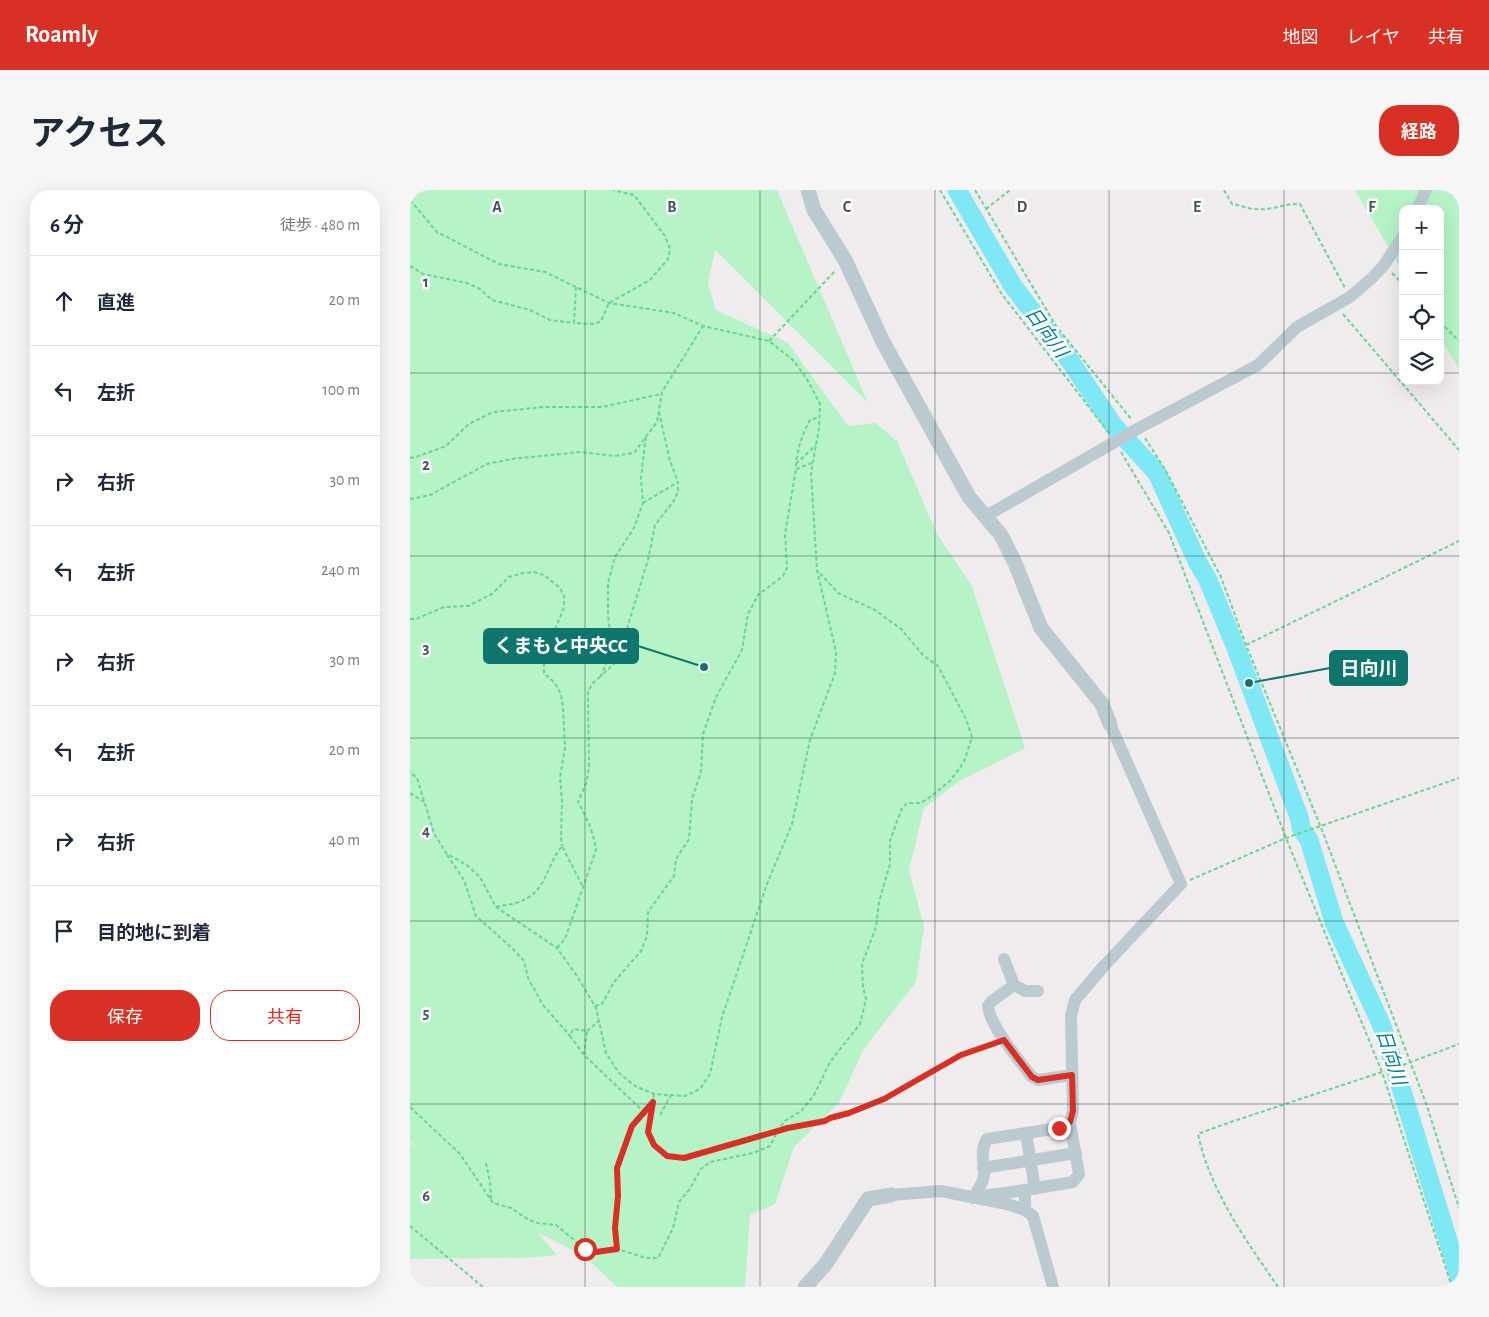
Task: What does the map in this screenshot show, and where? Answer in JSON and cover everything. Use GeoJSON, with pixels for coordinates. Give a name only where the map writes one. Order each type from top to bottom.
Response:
{"type":"FeatureCollection","features":[{"type":"Feature","properties":{"kind":"street"},"geometry":{"type":"LineString","coordinates":[[808,190],[814,210],[845,260],[883,342],[969,497],[1001,535],[1015,563],[1041,628],[1102,704],[1181,884],[1103,967],[1075,1000],[1071,1016],[1073,1111],[1070,1122],[1079,1174],[1073,1182],[973,1198]]}},
{"type":"Feature","properties":{"kind":"street"},"geometry":{"type":"LineString","coordinates":[[1418,205],[1426,190]]}},
{"type":"Feature","properties":{"kind":"street"},"geometry":{"type":"LineString","coordinates":[[986,516],[1139,428],[1258,365],[1297,327],[1350,297],[1384,265],[1399,242]]}},
{"type":"Feature","properties":{"kind":"street"},"geometry":{"type":"LineString","coordinates":[[1004,959],[1014,986],[1025,991],[1038,991]]}},
{"type":"Feature","properties":{"kind":"street"},"geometry":{"type":"LineString","coordinates":[[1014,986],[992,1001],[988,1006],[989,1012],[1004,1040],[1032,1077],[1038,1080],[1072,1075]]}},
{"type":"Feature","properties":{"kind":"street"},"geometry":{"type":"LineString","coordinates":[[973,1198],[984,1177],[982,1156],[983,1145],[987,1139],[1059,1128],[1070,1122]]}},
{"type":"Feature","properties":{"kind":"street"},"geometry":{"type":"LineString","coordinates":[[1026,1133],[1030,1161],[1030,1190],[1026,1210]]}},
{"type":"Feature","properties":{"kind":"street"},"geometry":{"type":"LineString","coordinates":[[983,1168],[1076,1153]]}},
{"type":"Feature","properties":{"kind":"street"},"geometry":{"type":"LineString","coordinates":[[805,1287],[825,1265],[868,1199],[941,1191],[1026,1210],[1034,1216],[1053,1287]]}},
{"type":"Feature","properties":{"kind":"path"},"geometry":{"type":"LineString","coordinates":[[410,266],[423,274],[467,283],[480,289],[492,300],[530,310],[550,320],[595,324],[601,321],[609,303],[650,280],[668,259],[670,249],[665,236],[634,195],[613,190]]}},
{"type":"Feature","properties":{"kind":"path"},"geometry":{"type":"LineString","coordinates":[[940,190],[1001,293],[1116,442],[1169,533],[1286,838],[1382,1072],[1452,1287]]}},
{"type":"Feature","properties":{"kind":"path"},"geometry":{"type":"LineString","coordinates":[[975,190],[1056,326],[1139,428],[1166,471],[1221,578],[1246,646],[1320,825],[1427,1106],[1459,1208]]}},
{"type":"Feature","properties":{"kind":"path"},"geometry":{"type":"LineString","coordinates":[[986,209],[1010,190]]}},
{"type":"Feature","properties":{"kind":"path"},"geometry":{"type":"LineString","coordinates":[[1224,190],[1232,204],[1256,210],[1291,203],[1300,204],[1350,297]]}},
{"type":"Feature","properties":{"kind":"path"},"geometry":{"type":"LineString","coordinates":[[410,200],[437,232],[500,264],[545,272],[609,303],[674,313],[703,326],[769,340],[794,361],[808,381],[820,404],[819,428],[811,473],[817,570],[836,652],[835,673],[810,740],[792,824],[767,884],[722,1018],[710,1074],[700,1089],[685,1096],[654,1094],[636,1086],[619,1073],[606,1053],[595,1006],[557,948],[496,907],[480,877],[468,866],[446,853]]}},
{"type":"Feature","properties":{"kind":"path"},"geometry":{"type":"LineString","coordinates":[[769,340],[845,260]]}},
{"type":"Feature","properties":{"kind":"path"},"geometry":{"type":"LineString","coordinates":[[1384,265],[1399,280]]}},
{"type":"Feature","properties":{"kind":"path"},"geometry":{"type":"LineString","coordinates":[[574,323],[576,287]]}},
{"type":"Feature","properties":{"kind":"path"},"geometry":{"type":"LineString","coordinates":[[1335,304],[1459,450]]}},
{"type":"Feature","properties":{"kind":"path"},"geometry":{"type":"LineString","coordinates":[[410,499],[430,495],[487,464],[510,459],[580,452],[614,456],[634,453],[657,422],[662,394],[703,326]]}},
{"type":"Feature","properties":{"kind":"path"},"geometry":{"type":"LineString","coordinates":[[1444,326],[1459,341]]}},
{"type":"Feature","properties":{"kind":"path"},"geometry":{"type":"LineString","coordinates":[[410,458],[446,446],[468,424],[493,412],[544,407],[602,407],[662,394]]}},
{"type":"Feature","properties":{"kind":"path"},"geometry":{"type":"LineString","coordinates":[[557,948],[565,939],[596,850],[585,814],[578,802],[587,780],[589,766],[588,692],[593,682],[618,661],[648,560],[655,525],[673,502],[678,492],[678,482],[670,461],[659,411]]}},
{"type":"Feature","properties":{"kind":"path"},"geometry":{"type":"LineString","coordinates":[[595,1006],[602,1004],[614,982],[641,951],[647,936],[648,912],[674,876],[676,859],[689,839],[692,798],[701,772],[703,734],[716,697],[742,650],[748,614],[758,595],[783,576],[787,568],[785,534],[796,469],[796,458],[810,420],[819,417]]}},
{"type":"Feature","properties":{"kind":"path"},"geometry":{"type":"LineString","coordinates":[[601,676],[612,649],[608,615],[608,583],[615,557],[634,528],[643,503],[642,478],[646,436]]}},
{"type":"Feature","properties":{"kind":"path"},"geometry":{"type":"LineString","coordinates":[[796,464],[816,445]]}},
{"type":"Feature","properties":{"kind":"path"},"geometry":{"type":"LineString","coordinates":[[796,469],[812,464]]}},
{"type":"Feature","properties":{"kind":"path"},"geometry":{"type":"LineString","coordinates":[[643,503],[678,482]]}},
{"type":"Feature","properties":{"kind":"path"},"geometry":{"type":"LineString","coordinates":[[1246,646],[1459,541]]}},
{"type":"Feature","properties":{"kind":"path"},"geometry":{"type":"LineString","coordinates":[[410,1107],[460,1154],[491,1200],[511,1208],[529,1220],[556,1225],[585,1249],[596,1252],[617,1249],[646,1258],[658,1258],[673,1228],[678,1202],[701,1169],[710,1162],[753,1153],[770,1146],[785,1121],[801,1111],[814,1095],[830,1062],[860,1024],[866,998],[863,987],[862,964],[876,927],[879,902],[890,864],[890,842],[901,810],[907,803],[920,803],[926,800],[950,781],[964,762],[972,737],[966,719],[938,666],[923,655],[901,629],[875,610],[838,593],[817,570]]}},
{"type":"Feature","properties":{"kind":"path"},"geometry":{"type":"LineString","coordinates":[[410,619],[416,619],[444,607],[468,606],[492,594],[509,577],[524,573],[534,572],[544,575],[560,588],[564,596],[564,607],[549,645],[544,664],[544,673],[555,683],[561,694],[563,708],[565,748],[560,778],[562,846],[583,887]]}},
{"type":"Feature","properties":{"kind":"path"},"geometry":{"type":"LineString","coordinates":[[410,772],[417,778],[434,833],[464,880],[476,916],[524,961],[528,978],[543,1005],[584,1055],[644,1112]]}},
{"type":"Feature","properties":{"kind":"path"},"geometry":{"type":"LineString","coordinates":[[1181,884],[1314,827],[1459,778]]}},
{"type":"Feature","properties":{"kind":"path"},"geometry":{"type":"LineString","coordinates":[[410,793],[424,802]]}},
{"type":"Feature","properties":{"kind":"path"},"geometry":{"type":"LineString","coordinates":[[496,907],[515,904],[530,897],[540,889],[553,857],[562,846]]}},
{"type":"Feature","properties":{"kind":"path"},"geometry":{"type":"LineString","coordinates":[[584,1055],[587,1031],[599,1021]]}},
{"type":"Feature","properties":{"kind":"path"},"geometry":{"type":"LineString","coordinates":[[570,1036],[574,1029],[587,1031]]}},
{"type":"Feature","properties":{"kind":"path"},"geometry":{"type":"LineString","coordinates":[[654,1094],[648,1132],[654,1145],[667,1156],[684,1158],[778,1130],[825,1121],[866,1106],[884,1099],[961,1055],[1004,1040]]}},
{"type":"Feature","properties":{"kind":"path"},"geometry":{"type":"LineString","coordinates":[[1278,1287],[1235,1223],[1213,1179],[1202,1152],[1198,1134],[1403,1065],[1459,1044]]}},
{"type":"Feature","properties":{"kind":"path"},"geometry":{"type":"LineString","coordinates":[[660,1115],[671,1095]]}},
{"type":"Feature","properties":{"kind":"path"},"geometry":{"type":"LineString","coordinates":[[617,1249],[615,1228],[618,1196],[617,1168],[632,1126],[653,1102]]}},
{"type":"Feature","properties":{"kind":"path"},"geometry":{"type":"LineString","coordinates":[[486,1163],[491,1200]]}},
{"type":"Feature","properties":{"kind":"path"},"geometry":{"type":"LineString","coordinates":[[410,1226],[483,1287]]}},
{"type":"Feature","properties":{"kind":"green space"},"geometry":{"type":"Polygon","coordinates":[[[410,190],[777,190],[868,403],[715,250],[708,284],[716,310],[788,343],[848,426],[876,423],[897,441],[937,534],[972,586],[1025,748],[958,782],[924,808],[909,870],[924,927],[916,982],[863,1050],[839,1103],[794,1147],[775,1204],[750,1215],[745,1287],[617,1287],[583,1255],[538,1233],[557,1255],[523,1258],[410,1259],[410,1143],[417,1148],[410,1141],[410,190]]]}},
{"type":"Feature","properties":{"kind":"green space"},"geometry":{"type":"Polygon","coordinates":[[[1355,190],[1459,190],[1459,369],[1444,344],[1444,205],[1399,205],[1399,265],[1355,190]]]}},
{"type":"Feature","properties":{"kind":"waterway","name":"日向川"},"geometry":{"type":"LineString","coordinates":[[957,190],[1013,286],[1070,361],[1114,426],[1157,473],[1198,563],[1208,580],[1236,648],[1300,820],[1301,828],[1309,840],[1334,922],[1382,1026],[1459,1276]]}},
{"type":"Feature","properties":{"kind":"place","name":"くまもと中央CC"},"geometry":{"type":"Point","coordinates":[704,667]}},
{"type":"Feature","properties":{"kind":"place","name":"日向川"},"geometry":{"type":"Point","coordinates":[1249,683]}},
{"type":"Feature","properties":{"kind":"route"},"geometry":{"type":"LineString","coordinates":[[585,1249],[596,1252],[617,1249],[615,1228],[618,1196],[617,1168],[632,1126],[653,1102],[648,1132],[654,1145],[667,1156],[684,1158],[736,1142],[788,1128],[825,1121],[849,1113],[884,1099],[961,1055],[1004,1040],[1032,1077],[1038,1080],[1072,1075],[1073,1111],[1070,1122],[1059,1128]]}}]}
